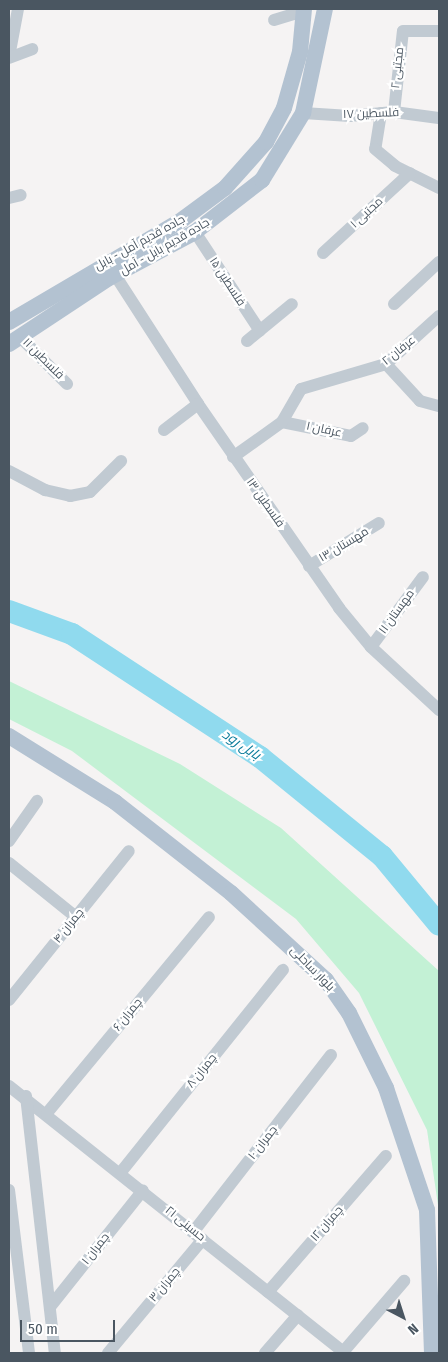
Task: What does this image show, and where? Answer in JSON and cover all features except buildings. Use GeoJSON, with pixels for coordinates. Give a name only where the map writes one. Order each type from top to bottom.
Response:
{"type":"FeatureCollection","features":[{"type":"Feature","properties":{"kind":"main road","name":"جاده قدیم بابل - آمل"},"geometry":{"type":"LineString","coordinates":[[14,340],[115,275],[195,232],[262,180],[302,113],[325,9]]}},
{"type":"Feature","properties":{"kind":"main road","name":"جاده قدیم آمل - بابل"},"geometry":{"type":"LineString","coordinates":[[9,322],[106,261],[179,222],[225,188],[266,142],[284,108],[300,52],[304,10]]}},
{"type":"Feature","properties":{"kind":"main road","name":"بلوار ساحلی"},"geometry":{"type":"LineString","coordinates":[[9,736],[115,802],[224,887],[326,980],[349,1013],[386,1088],[427,1210],[432,1353]]}},
{"type":"Feature","properties":{"kind":"street"},"geometry":{"type":"LineString","coordinates":[[9,58],[18,9]]}},
{"type":"Feature","properties":{"kind":"street"},"geometry":{"type":"LineString","coordinates":[[274,20],[304,10]]}},
{"type":"Feature","properties":{"kind":"street","name":"مجتبی ۲"},"geometry":{"type":"LineString","coordinates":[[394,112],[403,31],[439,31]]}},
{"type":"Feature","properties":{"kind":"street"},"geometry":{"type":"LineString","coordinates":[[9,58],[32,49]]}},
{"type":"Feature","properties":{"kind":"street","name":"فلسطین ۱۷"},"geometry":{"type":"LineString","coordinates":[[302,113],[394,112],[439,118]]}},
{"type":"Feature","properties":{"kind":"street"},"geometry":{"type":"LineString","coordinates":[[381,113],[374,149],[410,173],[439,188]]}},
{"type":"Feature","properties":{"kind":"street","name":"مجتبی ۱"},"geometry":{"type":"LineString","coordinates":[[323,253],[410,173]]}},
{"type":"Feature","properties":{"kind":"street","name":"فلسطین ۱۵"},"geometry":{"type":"LineString","coordinates":[[195,232],[260,331]]}},
{"type":"Feature","properties":{"kind":"street"},"geometry":{"type":"LineString","coordinates":[[394,304],[439,262]]}},
{"type":"Feature","properties":{"kind":"street","name":"فلسطین ۱۳"},"geometry":{"type":"LineString","coordinates":[[115,275],[198,404],[309,566],[371,647],[439,710]]}},
{"type":"Feature","properties":{"kind":"street"},"geometry":{"type":"LineString","coordinates":[[247,341],[292,304]]}},
{"type":"Feature","properties":{"kind":"street","name":"عرفان ۲"},"geometry":{"type":"LineString","coordinates":[[282,422],[301,389],[324,380],[386,364],[439,316]]}},
{"type":"Feature","properties":{"kind":"street","name":"فلسطین ۱۱"},"geometry":{"type":"LineString","coordinates":[[14,340],[67,384]]}},
{"type":"Feature","properties":{"kind":"street"},"geometry":{"type":"LineString","coordinates":[[386,364],[420,401],[439,406]]}},
{"type":"Feature","properties":{"kind":"street"},"geometry":{"type":"LineString","coordinates":[[164,430],[198,404]]}},
{"type":"Feature","properties":{"kind":"street"},"geometry":{"type":"LineString","coordinates":[[233,456],[282,422]]}},
{"type":"Feature","properties":{"kind":"street","name":"عرفان ۱"},"geometry":{"type":"LineString","coordinates":[[282,422],[351,436],[363,428]]}},
{"type":"Feature","properties":{"kind":"street"},"geometry":{"type":"LineString","coordinates":[[9,471],[45,490],[70,496],[90,492],[121,461]]}},
{"type":"Feature","properties":{"kind":"street","name":"مهستان ۱۳"},"geometry":{"type":"LineString","coordinates":[[309,566],[379,523]]}},
{"type":"Feature","properties":{"kind":"street","name":"مهستان ۱۱"},"geometry":{"type":"LineString","coordinates":[[371,647],[423,577]]}},
{"type":"Feature","properties":{"kind":"street"},"geometry":{"type":"LineString","coordinates":[[9,841],[37,801]]}},
{"type":"Feature","properties":{"kind":"street","name":"چمران ۴"},"geometry":{"type":"LineString","coordinates":[[9,1000],[129,851]]}},
{"type":"Feature","properties":{"kind":"street"},"geometry":{"type":"LineString","coordinates":[[9,863],[76,917]]}},
{"type":"Feature","properties":{"kind":"street","name":"چمران ۶"},"geometry":{"type":"LineString","coordinates":[[47,1113],[208,917]]}},
{"type":"Feature","properties":{"kind":"street","name":"چمران ۸"},"geometry":{"type":"LineString","coordinates":[[121,1172],[283,970]]}},
{"type":"Feature","properties":{"kind":"street","name":"چمران ۱۰"},"geometry":{"type":"LineString","coordinates":[[199,1235],[331,1055]]}},
{"type":"Feature","properties":{"kind":"street","name":"حسینی ۲۱"},"geometry":{"type":"LineString","coordinates":[[9,1086],[26,1096],[343,1352]]}},
{"type":"Feature","properties":{"kind":"street"},"geometry":{"type":"LineString","coordinates":[[26,1096],[55,1353]]}},
{"type":"Feature","properties":{"kind":"street","name":"چمران ۱۲"},"geometry":{"type":"LineString","coordinates":[[268,1292],[386,1156]]}},
{"type":"Feature","properties":{"kind":"street"},"geometry":{"type":"LineString","coordinates":[[9,1190],[30,1353]]}},
{"type":"Feature","properties":{"kind":"street","name":"چمران ۱"},"geometry":{"type":"LineString","coordinates":[[50,1307],[143,1190]]}},
{"type":"Feature","properties":{"kind":"street","name":"چمران ۳"},"geometry":{"type":"LineString","coordinates":[[108,1353],[199,1235]]}},
{"type":"Feature","properties":{"kind":"street"},"geometry":{"type":"LineString","coordinates":[[343,1352],[404,1280]]}},
{"type":"Feature","properties":{"kind":"street"},"geometry":{"type":"LineString","coordinates":[[265,1353],[298,1315]]}},
{"type":"Feature","properties":{"kind":"green space"},"geometry":{"type":"Polygon","coordinates":[[[9,681],[180,764],[281,828],[439,971],[439,1212],[427,1130],[359,993],[296,919],[72,751],[9,719],[9,681]]]}},
{"type":"Feature","properties":{"kind":"waterway","name":"بابل رود"},"geometry":{"type":"LineString","coordinates":[[9,611],[72,634],[260,757],[382,856],[439,925]]}}]}
